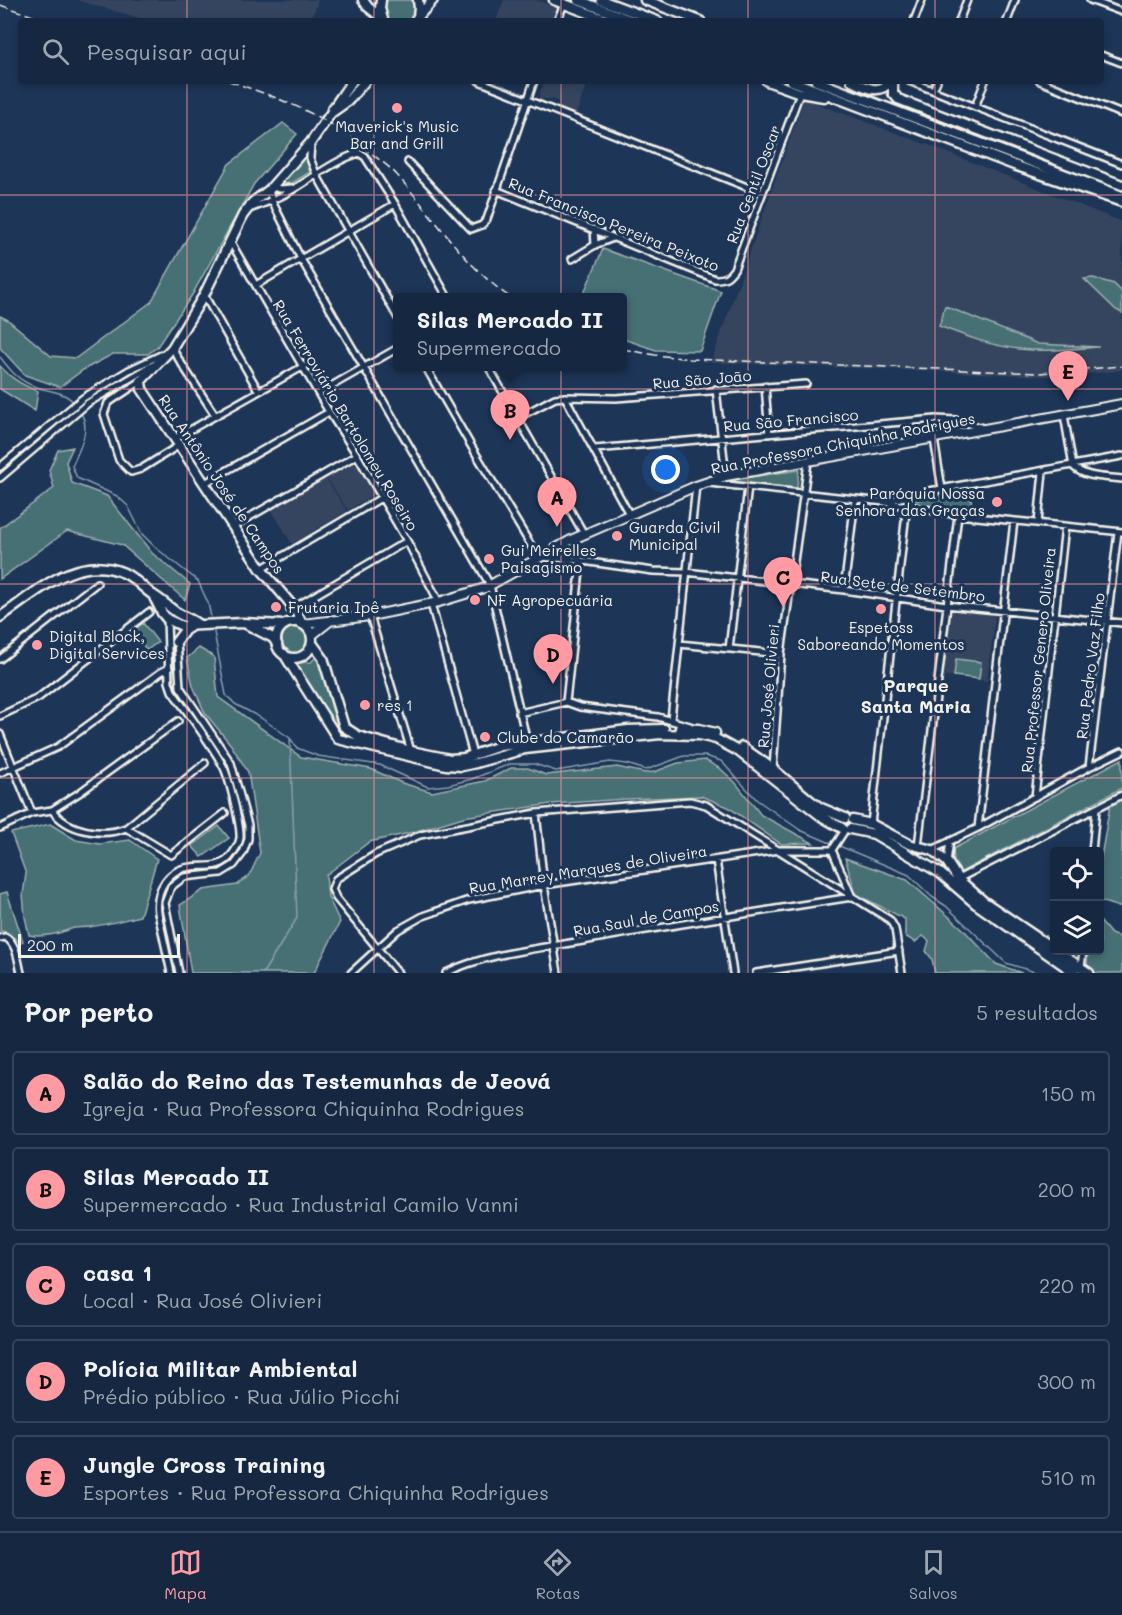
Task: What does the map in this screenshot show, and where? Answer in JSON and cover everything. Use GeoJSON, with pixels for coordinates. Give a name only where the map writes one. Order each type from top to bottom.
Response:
{"type":"FeatureCollection","features":[{"type":"Feature","properties":{"kind":"main road"},"geometry":{"type":"LineString","coordinates":[[363,0],[382,18]]}},
{"type":"Feature","properties":{"kind":"main road"},"geometry":{"type":"LineString","coordinates":[[381,0],[380,12],[383,18]]}},
{"type":"Feature","properties":{"kind":"main road"},"geometry":{"type":"LineString","coordinates":[[416,18],[419,8],[417,0]]}},
{"type":"Feature","properties":{"kind":"main road"},"geometry":{"type":"LineString","coordinates":[[417,18],[433,0]]}},
{"type":"Feature","properties":{"kind":"main road"},"geometry":{"type":"LineString","coordinates":[[554,0],[601,18]]}},
{"type":"Feature","properties":{"kind":"main road"},"geometry":{"type":"LineString","coordinates":[[578,0],[625,18]]}},
{"type":"Feature","properties":{"kind":"main road"},"geometry":{"type":"LineString","coordinates":[[601,0],[649,18]]}},
{"type":"Feature","properties":{"kind":"main road"},"geometry":{"type":"LineString","coordinates":[[645,0],[692,18]]}},
{"type":"Feature","properties":{"kind":"main road"},"geometry":{"type":"LineString","coordinates":[[142,378],[171,349],[204,295],[248,210],[270,189],[311,142],[350,84]]}},
{"type":"Feature","properties":{"kind":"main road"},"geometry":{"type":"LineString","coordinates":[[331,113],[348,100],[361,84]]}},
{"type":"Feature","properties":{"kind":"main road"},"geometry":{"type":"LineString","coordinates":[[775,84],[800,93],[847,101]]}},
{"type":"Feature","properties":{"kind":"main road"},"geometry":{"type":"LineString","coordinates":[[800,84],[1024,169],[1122,202]]}},
{"type":"Feature","properties":{"kind":"main road"},"geometry":{"type":"LineString","coordinates":[[824,84],[1122,196]]}},
{"type":"Feature","properties":{"kind":"main road"},"geometry":{"type":"LineString","coordinates":[[860,84],[876,90],[889,84]]}},
{"type":"Feature","properties":{"kind":"main road"},"geometry":{"type":"LineString","coordinates":[[892,84],[893,93],[898,99],[1122,185]]}},
{"type":"Feature","properties":{"kind":"main road","name":"Rua Antônio José de Campos"},"geometry":{"type":"LineString","coordinates":[[142,378],[142,389],[176,442],[206,483],[261,569],[303,624]]}},
{"type":"Feature","properties":{"kind":"main road","name":"Rua Professora Chiquinha Rodrigues"},"geometry":{"type":"LineString","coordinates":[[303,624],[370,616],[435,603],[490,585],[584,534],[696,486],[726,477],[1122,404]]}},
{"type":"Feature","properties":{"kind":"main road"},"geometry":{"type":"LineString","coordinates":[[562,545],[569,559]]}},
{"type":"Feature","properties":{"kind":"main road"},"geometry":{"type":"LineString","coordinates":[[0,617],[63,575],[75,569],[89,567],[121,572],[135,579],[174,610],[194,620],[198,626]]}},
{"type":"Feature","properties":{"kind":"main road"},"geometry":{"type":"LineString","coordinates":[[153,595],[167,619],[182,626],[243,623],[285,625],[291,622],[303,624],[324,658],[344,727],[358,736],[411,751],[450,759],[474,756],[500,746],[628,730],[699,729],[720,735],[742,747],[846,827],[871,824],[909,844],[932,850],[947,862],[958,879],[983,901],[1050,946]]}},
{"type":"Feature","properties":{"kind":"main road"},"geometry":{"type":"LineString","coordinates":[[277,644],[278,633],[285,625],[292,608]]}},
{"type":"Feature","properties":{"kind":"main road"},"geometry":{"type":"LineString","coordinates":[[167,619],[174,610]]}},
{"type":"Feature","properties":{"kind":"main road"},"geometry":{"type":"LineString","coordinates":[[182,626],[183,616]]}},
{"type":"Feature","properties":{"kind":"main road"},"geometry":{"type":"LineString","coordinates":[[284,654],[300,656],[310,649],[312,639],[333,619]]}},
{"type":"Feature","properties":{"kind":"main road"},"geometry":{"type":"LineString","coordinates":[[243,623],[273,638],[338,739],[446,765],[462,766],[525,749],[660,734],[699,735],[716,739],[738,751],[820,816],[846,827],[874,834],[940,873],[976,904],[1078,970],[1089,973]]}},
{"type":"Feature","properties":{"kind":"main road"},"geometry":{"type":"LineString","coordinates":[[176,642],[185,630],[198,626]]}},
{"type":"Feature","properties":{"kind":"main road"},"geometry":{"type":"LineString","coordinates":[[940,873],[947,862]]}},
{"type":"Feature","properties":{"kind":"main road"},"geometry":{"type":"LineString","coordinates":[[1062,955],[1078,970]]}},
{"type":"Feature","properties":{"kind":"street"},"geometry":{"type":"LineString","coordinates":[[915,18],[922,0]]}},
{"type":"Feature","properties":{"kind":"street"},"geometry":{"type":"LineString","coordinates":[[960,18],[967,0]]}},
{"type":"Feature","properties":{"kind":"street"},"geometry":{"type":"LineString","coordinates":[[1009,18],[1015,0]]}},
{"type":"Feature","properties":{"kind":"street"},"geometry":{"type":"LineString","coordinates":[[1090,0],[1122,12]]}},
{"type":"Feature","properties":{"kind":"street"},"geometry":{"type":"LineString","coordinates":[[558,18],[564,4]]}},
{"type":"Feature","properties":{"kind":"street"},"geometry":{"type":"LineString","coordinates":[[1104,56],[1122,63]]}},
{"type":"Feature","properties":{"kind":"street"},"geometry":{"type":"LineString","coordinates":[[487,84],[762,194]]}},
{"type":"Feature","properties":{"kind":"street"},"geometry":{"type":"LineString","coordinates":[[408,162],[471,229],[482,225],[487,219],[533,84]]}},
{"type":"Feature","properties":{"kind":"street"},"geometry":{"type":"LineString","coordinates":[[917,84],[1122,164]]}},
{"type":"Feature","properties":{"kind":"street"},"geometry":{"type":"LineString","coordinates":[[933,90],[936,84]]}},
{"type":"Feature","properties":{"kind":"street"},"geometry":{"type":"LineString","coordinates":[[975,107],[984,84]]}},
{"type":"Feature","properties":{"kind":"street"},"geometry":{"type":"LineString","coordinates":[[1047,84],[1122,114]]}},
{"type":"Feature","properties":{"kind":"street","name":"Rua Gentil Oscar"},"geometry":{"type":"LineString","coordinates":[[723,279],[728,277],[734,269],[800,93]]}},
{"type":"Feature","properties":{"kind":"street"},"geometry":{"type":"LineString","coordinates":[[311,142],[310,158],[316,174],[393,309]]}},
{"type":"Feature","properties":{"kind":"street"},"geometry":{"type":"LineString","coordinates":[[248,210],[272,201],[316,174],[359,153],[365,157],[446,293]]}},
{"type":"Feature","properties":{"kind":"street"},"geometry":{"type":"LineString","coordinates":[[296,188],[270,189],[272,201],[301,259],[490,585],[519,713],[528,742]]}},
{"type":"Feature","properties":{"kind":"street","name":"Rua Francisco Pereira Peixoto"},"geometry":{"type":"LineString","coordinates":[[496,190],[715,279],[723,279]]}},
{"type":"Feature","properties":{"kind":"street"},"geometry":{"type":"LineString","coordinates":[[256,285],[394,204]]}},
{"type":"Feature","properties":{"kind":"street"},"geometry":{"type":"LineString","coordinates":[[594,229],[595,245]]}},
{"type":"Feature","properties":{"kind":"street"},"geometry":{"type":"LineString","coordinates":[[572,259],[613,237]]}},
{"type":"Feature","properties":{"kind":"street","name":"Rua Ferroviário Bartolomeu Roseiro"},"geometry":{"type":"LineString","coordinates":[[230,241],[407,541],[435,603],[474,756]]}},
{"type":"Feature","properties":{"kind":"street"},"geometry":{"type":"LineString","coordinates":[[204,295],[258,390]]}},
{"type":"Feature","properties":{"kind":"street"},"geometry":{"type":"LineString","coordinates":[[0,467],[83,398],[129,370],[171,349],[215,415]]}},
{"type":"Feature","properties":{"kind":"street"},"geometry":{"type":"LineString","coordinates":[[319,393],[393,351]]}},
{"type":"Feature","properties":{"kind":"street"},"geometry":{"type":"LineString","coordinates":[[0,478],[87,403],[156,364]]}},
{"type":"Feature","properties":{"kind":"street"},"geometry":{"type":"LineString","coordinates":[[142,378],[108,403],[104,414],[119,460],[131,472],[141,469],[215,415],[304,366]]}},
{"type":"Feature","properties":{"kind":"street"},"geometry":{"type":"LineString","coordinates":[[428,371],[538,557]]}},
{"type":"Feature","properties":{"kind":"street"},"geometry":{"type":"LineString","coordinates":[[491,371],[584,534]]}},
{"type":"Feature","properties":{"kind":"street","name":"Rua São João"},"geometry":{"type":"LineString","coordinates":[[565,397],[616,398],[806,384]]}},
{"type":"Feature","properties":{"kind":"street"},"geometry":{"type":"LineString","coordinates":[[765,386],[769,434]]}},
{"type":"Feature","properties":{"kind":"street"},"geometry":{"type":"LineString","coordinates":[[716,389],[726,477]]}},
{"type":"Feature","properties":{"kind":"street"},"geometry":{"type":"LineString","coordinates":[[517,418],[555,398],[565,397],[629,514]]}},
{"type":"Feature","properties":{"kind":"street"},"geometry":{"type":"LineString","coordinates":[[206,483],[329,412]]}},
{"type":"Feature","properties":{"kind":"street"},"geometry":{"type":"LineString","coordinates":[[1064,416],[1073,466],[1086,474],[1122,478]]}},
{"type":"Feature","properties":{"kind":"street","name":"Rua São Francisco"},"geometry":{"type":"LineString","coordinates":[[595,449],[936,419],[956,420],[988,429]]}},
{"type":"Feature","properties":{"kind":"street"},"geometry":{"type":"LineString","coordinates":[[934,439],[942,489]]}},
{"type":"Feature","properties":{"kind":"street"},"geometry":{"type":"LineString","coordinates":[[234,526],[357,455]]}},
{"type":"Feature","properties":{"kind":"street"},"geometry":{"type":"LineString","coordinates":[[884,502],[908,495],[1122,456]]}},
{"type":"Feature","properties":{"kind":"street","name":"Rua José Olivieri"},"geometry":{"type":"LineString","coordinates":[[773,770],[781,654],[808,462]]}},
{"type":"Feature","properties":{"kind":"street"},"geometry":{"type":"LineString","coordinates":[[1038,523],[1042,472]]}},
{"type":"Feature","properties":{"kind":"street"},"geometry":{"type":"LineString","coordinates":[[705,483],[884,502],[958,514],[1120,532]]}},
{"type":"Feature","properties":{"kind":"street"},"geometry":{"type":"LineString","coordinates":[[671,720],[696,486]]}},
{"type":"Feature","properties":{"kind":"street"},"geometry":{"type":"LineString","coordinates":[[729,649],[748,487]]}},
{"type":"Feature","properties":{"kind":"street"},"geometry":{"type":"LineString","coordinates":[[871,824],[908,495]]}},
{"type":"Feature","properties":{"kind":"street"},"geometry":{"type":"LineString","coordinates":[[261,569],[381,498]]}},
{"type":"Feature","properties":{"kind":"street"},"geometry":{"type":"LineString","coordinates":[[844,590],[855,500]]}},
{"type":"Feature","properties":{"kind":"street"},"geometry":{"type":"LineString","coordinates":[[918,846],[958,514]]}},
{"type":"Feature","properties":{"kind":"street"},"geometry":{"type":"LineString","coordinates":[[978,828],[1014,520]]}},
{"type":"Feature","properties":{"kind":"street","name":"Rua Professor Genero Oliveira"},"geometry":{"type":"LineString","coordinates":[[1035,797],[1065,526]]}},
{"type":"Feature","properties":{"kind":"street","name":"Rua Pedro Vaz Filho"},"geometry":{"type":"LineString","coordinates":[[1089,766],[1120,532]]}},
{"type":"Feature","properties":{"kind":"street"},"geometry":{"type":"LineString","coordinates":[[292,608],[407,541]]}},
{"type":"Feature","properties":{"kind":"street","name":"Rua Sete de Setembro"},"geometry":{"type":"LineString","coordinates":[[538,557],[844,590],[946,605],[1122,623]]}},
{"type":"Feature","properties":{"kind":"street"},"geometry":{"type":"LineString","coordinates":[[566,702],[581,561]]}},
{"type":"Feature","properties":{"kind":"street"},"geometry":{"type":"LineString","coordinates":[[0,659],[97,583]]}},
{"type":"Feature","properties":{"kind":"street"},"geometry":{"type":"LineString","coordinates":[[0,716],[38,698],[149,612]]}},
{"type":"Feature","properties":{"kind":"street"},"geometry":{"type":"LineString","coordinates":[[370,616],[411,751]]}},
{"type":"Feature","properties":{"kind":"street"},"geometry":{"type":"LineString","coordinates":[[167,619],[168,661],[172,691],[219,760],[225,772],[240,826],[240,838],[236,849],[228,859],[218,865],[181,869],[171,874],[159,892],[157,903],[171,973]]}},
{"type":"Feature","properties":{"kind":"street"},"geometry":{"type":"LineString","coordinates":[[179,973],[165,903],[171,887],[184,877],[222,873],[234,865],[243,854],[248,839],[248,825],[234,769],[180,687],[176,642],[182,626]]}},
{"type":"Feature","properties":{"kind":"street"},"geometry":{"type":"LineString","coordinates":[[679,644],[781,654]]}},
{"type":"Feature","properties":{"kind":"street"},"geometry":{"type":"LineString","coordinates":[[168,661],[177,661]]}},
{"type":"Feature","properties":{"kind":"street"},"geometry":{"type":"LineString","coordinates":[[0,773],[58,747],[161,672],[169,672],[173,676],[178,674]]}},
{"type":"Feature","properties":{"kind":"street"},"geometry":{"type":"LineString","coordinates":[[519,713],[566,702],[580,707],[671,720],[699,729]]}},
{"type":"Feature","properties":{"kind":"street"},"geometry":{"type":"LineString","coordinates":[[0,828],[32,813],[52,810],[178,721]]}},
{"type":"Feature","properties":{"kind":"street"},"geometry":{"type":"LineString","coordinates":[[0,734],[32,813]]}},
{"type":"Feature","properties":{"kind":"street"},"geometry":{"type":"LineString","coordinates":[[932,850],[978,828],[1089,766],[1122,751]]}},
{"type":"Feature","properties":{"kind":"street"},"geometry":{"type":"LineString","coordinates":[[219,760],[226,755]]}},
{"type":"Feature","properties":{"kind":"street"},"geometry":{"type":"LineString","coordinates":[[52,810],[56,816],[78,829],[116,832],[126,828],[205,763]]}},
{"type":"Feature","properties":{"kind":"street"},"geometry":{"type":"LineString","coordinates":[[958,879],[1122,795]]}},
{"type":"Feature","properties":{"kind":"street"},"geometry":{"type":"LineString","coordinates":[[398,973],[336,898],[332,889],[336,879],[376,854],[413,837],[480,822],[536,813],[690,801],[706,805],[890,920],[895,929],[902,973]]}},
{"type":"Feature","properties":{"kind":"street"},"geometry":{"type":"LineString","coordinates":[[1092,847],[1096,809]]}},
{"type":"Feature","properties":{"kind":"street"},"geometry":{"type":"LineString","coordinates":[[126,828],[171,855],[225,813]]}},
{"type":"Feature","properties":{"kind":"street"},"geometry":{"type":"LineString","coordinates":[[536,813],[544,885],[558,973]]}},
{"type":"Feature","properties":{"kind":"street"},"geometry":{"type":"LineString","coordinates":[[846,827],[833,849],[852,897]]}},
{"type":"Feature","properties":{"kind":"street"},"geometry":{"type":"LineString","coordinates":[[947,862],[950,841]]}},
{"type":"Feature","properties":{"kind":"street","name":"Rua Marrey Marques de Oliveira"},"geometry":{"type":"LineString","coordinates":[[351,973],[398,930],[439,909],[469,900],[544,885],[779,850],[833,849]]}},
{"type":"Feature","properties":{"kind":"street"},"geometry":{"type":"LineString","coordinates":[[716,860],[733,973]]}},
{"type":"Feature","properties":{"kind":"street","name":"Rua Saul de Campos"},"geometry":{"type":"LineString","coordinates":[[446,973],[470,963],[555,946],[725,916],[852,897]]}},
{"type":"Feature","properties":{"kind":"street"},"geometry":{"type":"LineString","coordinates":[[0,938],[5,936],[14,945],[21,973]]}},
{"type":"Feature","properties":{"kind":"street"},"geometry":{"type":"LineString","coordinates":[[756,973],[899,951]]}},
{"type":"Feature","properties":{"kind":"street"},"geometry":{"type":"LineString","coordinates":[[1078,970],[1082,955]]}},
{"type":"Feature","properties":{"kind":"shaded area"},"geometry":{"type":"Polygon","coordinates":[[[76,0],[318,0],[312,18],[139,18],[76,0]]]}},
{"type":"Feature","properties":{"kind":"shaded area"},"geometry":{"type":"Polygon","coordinates":[[[504,0],[536,0],[557,8],[553,18],[497,18],[504,0]]]}},
{"type":"Feature","properties":{"kind":"shaded area"},"geometry":{"type":"Polygon","coordinates":[[[544,84],[587,84],[576,114],[560,108],[558,102],[553,99],[540,99],[539,94],[544,84]]]}},
{"type":"Feature","properties":{"kind":"shaded area"},"geometry":{"type":"Polygon","coordinates":[[[804,99],[931,146],[1122,222],[1122,370],[1045,376],[711,362],[804,99]]]}},
{"type":"Feature","properties":{"kind":"shaded area"},"geometry":{"type":"Polygon","coordinates":[[[350,462],[358,465],[374,494],[348,510],[326,477],[350,462]]]}},
{"type":"Feature","properties":{"kind":"shaded area"},"geometry":{"type":"Polygon","coordinates":[[[325,477],[347,511],[292,544],[271,509],[325,477]]]}},
{"type":"Feature","properties":{"kind":"shaded area"},"geometry":{"type":"Polygon","coordinates":[[[950,609],[995,616],[987,681],[941,675],[950,609]]]}},
{"type":"Feature","properties":{"kind":"green space"},"geometry":{"type":"Polygon","coordinates":[[[384,0],[414,0],[415,12],[412,18],[387,18],[383,12],[384,0]]]}},
{"type":"Feature","properties":{"kind":"green space"},"geometry":{"type":"Polygon","coordinates":[[[283,123],[297,134],[254,184],[192,295],[157,347],[148,354],[113,354],[83,370],[60,387],[25,375],[0,348],[0,316],[51,356],[76,358],[151,302],[229,164],[283,123]]]}},
{"type":"Feature","properties":{"kind":"green space"},"geometry":{"type":"Polygon","coordinates":[[[307,150],[306,159],[310,172],[292,183],[278,185],[307,150]]]}},
{"type":"Feature","properties":{"kind":"green space"},"geometry":{"type":"Polygon","coordinates":[[[603,249],[721,291],[700,351],[656,350],[627,340],[627,293],[584,293],[603,249]]]}},
{"type":"Feature","properties":{"kind":"green space"},"geometry":{"type":"Polygon","coordinates":[[[1093,278],[1114,284],[1122,292],[1122,313],[1084,279],[1093,278]]]}},
{"type":"Feature","properties":{"kind":"green space"},"geometry":{"type":"Polygon","coordinates":[[[945,306],[1038,344],[1099,347],[1039,350],[1009,348],[988,343],[939,326],[945,306]]]}},
{"type":"Feature","properties":{"kind":"green space"},"geometry":{"type":"Polygon","coordinates":[[[0,366],[18,381],[38,391],[35,411],[0,389],[0,366]]]}},
{"type":"Feature","properties":{"kind":"green space"},"geometry":{"type":"Polygon","coordinates":[[[73,447],[66,462],[72,483],[107,496],[152,553],[190,584],[185,600],[122,545],[67,531],[0,579],[0,528],[54,488],[49,470],[58,450],[73,447]]]}},
{"type":"Feature","properties":{"kind":"green space"},"geometry":{"type":"Polygon","coordinates":[[[799,470],[797,488],[735,482],[736,479],[799,470]]]}},
{"type":"Feature","properties":{"kind":"green space"},"geometry":{"type":"Polygon","coordinates":[[[970,487],[972,509],[912,504],[911,502],[970,487]]]}},
{"type":"Feature","properties":{"kind":"green space"},"geometry":{"type":"Polygon","coordinates":[[[143,623],[158,642],[147,650],[132,632],[143,623]]]}},
{"type":"Feature","properties":{"kind":"green space"},"geometry":{"type":"Polygon","coordinates":[[[295,627],[304,631],[308,640],[304,649],[295,653],[286,649],[282,640],[286,631],[295,627]]]}},
{"type":"Feature","properties":{"kind":"green space"},"geometry":{"type":"Polygon","coordinates":[[[199,648],[214,657],[218,697],[301,757],[371,769],[402,783],[432,792],[485,781],[511,768],[528,768],[546,775],[617,767],[645,773],[678,763],[705,760],[721,769],[735,782],[761,815],[813,843],[781,844],[728,807],[701,796],[551,804],[463,817],[414,832],[369,842],[326,875],[328,897],[340,922],[314,973],[191,973],[180,905],[203,890],[237,885],[249,876],[260,853],[248,772],[231,745],[205,713],[193,686],[187,658],[199,648]]]}},
{"type":"Feature","properties":{"kind":"green space"},"geometry":{"type":"Polygon","coordinates":[[[317,656],[338,725],[334,726],[295,663],[311,662],[317,656]]]}},
{"type":"Feature","properties":{"kind":"green space"},"geometry":{"type":"Polygon","coordinates":[[[956,659],[981,662],[979,679],[954,676],[956,659]]]}},
{"type":"Feature","properties":{"kind":"green space"},"geometry":{"type":"Polygon","coordinates":[[[1122,759],[1122,788],[961,872],[954,862],[953,849],[1122,759]]]}},
{"type":"Feature","properties":{"kind":"green space"},"geometry":{"type":"Polygon","coordinates":[[[1122,799],[1122,908],[1104,902],[1103,847],[1110,805],[1122,799]]]}},
{"type":"Feature","properties":{"kind":"green space"},"geometry":{"type":"Polygon","coordinates":[[[50,824],[76,840],[100,844],[130,840],[157,859],[140,916],[52,934],[29,935],[23,894],[26,874],[11,833],[50,824]]]}},
{"type":"Feature","properties":{"kind":"green space"},"geometry":{"type":"Polygon","coordinates":[[[219,826],[229,838],[202,857],[192,846],[219,826]]]}},
{"type":"Feature","properties":{"kind":"green space"},"geometry":{"type":"Polygon","coordinates":[[[845,858],[907,880],[962,928],[996,964],[1022,973],[935,973],[932,959],[926,951],[929,941],[923,936],[915,942],[905,936],[905,919],[856,894],[845,858]]]}},
{"type":"Feature","properties":{"kind":"green space"},"geometry":{"type":"Polygon","coordinates":[[[7,892],[23,941],[21,942],[0,931],[0,894],[7,892]]]}},
{"type":"Feature","properties":{"kind":"green space"},"geometry":{"type":"Polygon","coordinates":[[[1104,926],[1111,934],[1122,938],[1122,973],[1096,973],[1087,965],[1088,955],[1104,955],[1104,926]]]}},
{"type":"Feature","properties":{"kind":"waterway"},"geometry":{"type":"LineString","coordinates":[[0,357],[23,381],[65,395],[74,403]]}},
{"type":"Feature","properties":{"kind":"waterway"},"geometry":{"type":"LineString","coordinates":[[80,412],[85,432],[72,466],[77,478],[117,496],[128,506],[142,534],[198,581],[208,603],[212,622]]}},
{"type":"Feature","properties":{"kind":"waterway"},"geometry":{"type":"LineString","coordinates":[[213,627],[226,695],[235,704],[290,738],[297,748],[318,756],[380,765],[428,787],[472,779],[510,764],[534,764],[556,771],[610,762],[646,770],[684,756],[705,756],[721,761],[757,800],[800,830],[833,844]]}},
{"type":"Feature","properties":{"kind":"waterway"},"geometry":{"type":"LineString","coordinates":[[263,973],[297,918],[290,738]]}},
{"type":"Feature","properties":{"kind":"waterway"},"geometry":{"type":"LineString","coordinates":[[837,845],[909,875],[932,897],[946,906],[1006,963],[1038,973]]}},
{"type":"Feature","properties":{"kind":"railway"},"geometry":{"type":"LineString","coordinates":[[0,5],[39,18]]}},
{"type":"Feature","properties":{"kind":"railway"},"geometry":{"type":"LineString","coordinates":[[237,84],[304,110],[355,140],[393,171],[463,255],[504,293]]}},
{"type":"Feature","properties":{"kind":"railway"},"geometry":{"type":"LineString","coordinates":[[627,350],[690,359],[1038,373],[1122,366]]}},
{"type":"Feature","properties":{"kind":"place","name":"Maverick's Music Bar and Grill"},"geometry":{"type":"Point","coordinates":[397,108]}},
{"type":"Feature","properties":{"kind":"place","name":"Jungle Cross Training"},"geometry":{"type":"Point","coordinates":[1068,401]}},
{"type":"Feature","properties":{"kind":"place","name":"Silas Mercado II"},"geometry":{"type":"Point","coordinates":[510,440]}},
{"type":"Feature","properties":{"kind":"place","name":"Paróquia Nossa Senhora das Graças"},"geometry":{"type":"Point","coordinates":[997,502]}},
{"type":"Feature","properties":{"kind":"place","name":"Salão do Reino das Testemunhas de Jeová"},"geometry":{"type":"Point","coordinates":[557,527]}},
{"type":"Feature","properties":{"kind":"place","name":"Guarda Civil Municipal"},"geometry":{"type":"Point","coordinates":[617,536]}},
{"type":"Feature","properties":{"kind":"place","name":"Gui Meirelles Paisagismo"},"geometry":{"type":"Point","coordinates":[489,559]}},
{"type":"Feature","properties":{"kind":"place","name":"NF Agropecuária"},"geometry":{"type":"Point","coordinates":[475,600]}},
{"type":"Feature","properties":{"kind":"place","name":"Frutaria Ipê"},"geometry":{"type":"Point","coordinates":[276,607]}},
{"type":"Feature","properties":{"kind":"place","name":"casa 1"},"geometry":{"type":"Point","coordinates":[783,607]}},
{"type":"Feature","properties":{"kind":"place","name":"Espetoss Saboreando Momentos"},"geometry":{"type":"Point","coordinates":[881,609]}},
{"type":"Feature","properties":{"kind":"place","name":"Digital Block, Digital Services"},"geometry":{"type":"Point","coordinates":[37,645]}},
{"type":"Feature","properties":{"kind":"place","name":"Polícia Militar Ambiental"},"geometry":{"type":"Point","coordinates":[553,684]}},
{"type":"Feature","properties":{"kind":"place","name":"res 1"},"geometry":{"type":"Point","coordinates":[365,705]}},
{"type":"Feature","properties":{"kind":"place","name":"Clube do Camarão"},"geometry":{"type":"Point","coordinates":[485,737]}},
{"type":"Feature","properties":{"kind":"district","name":"Parque Santa Maria"},"geometry":{"type":"Point","coordinates":[916,695]}}]}
